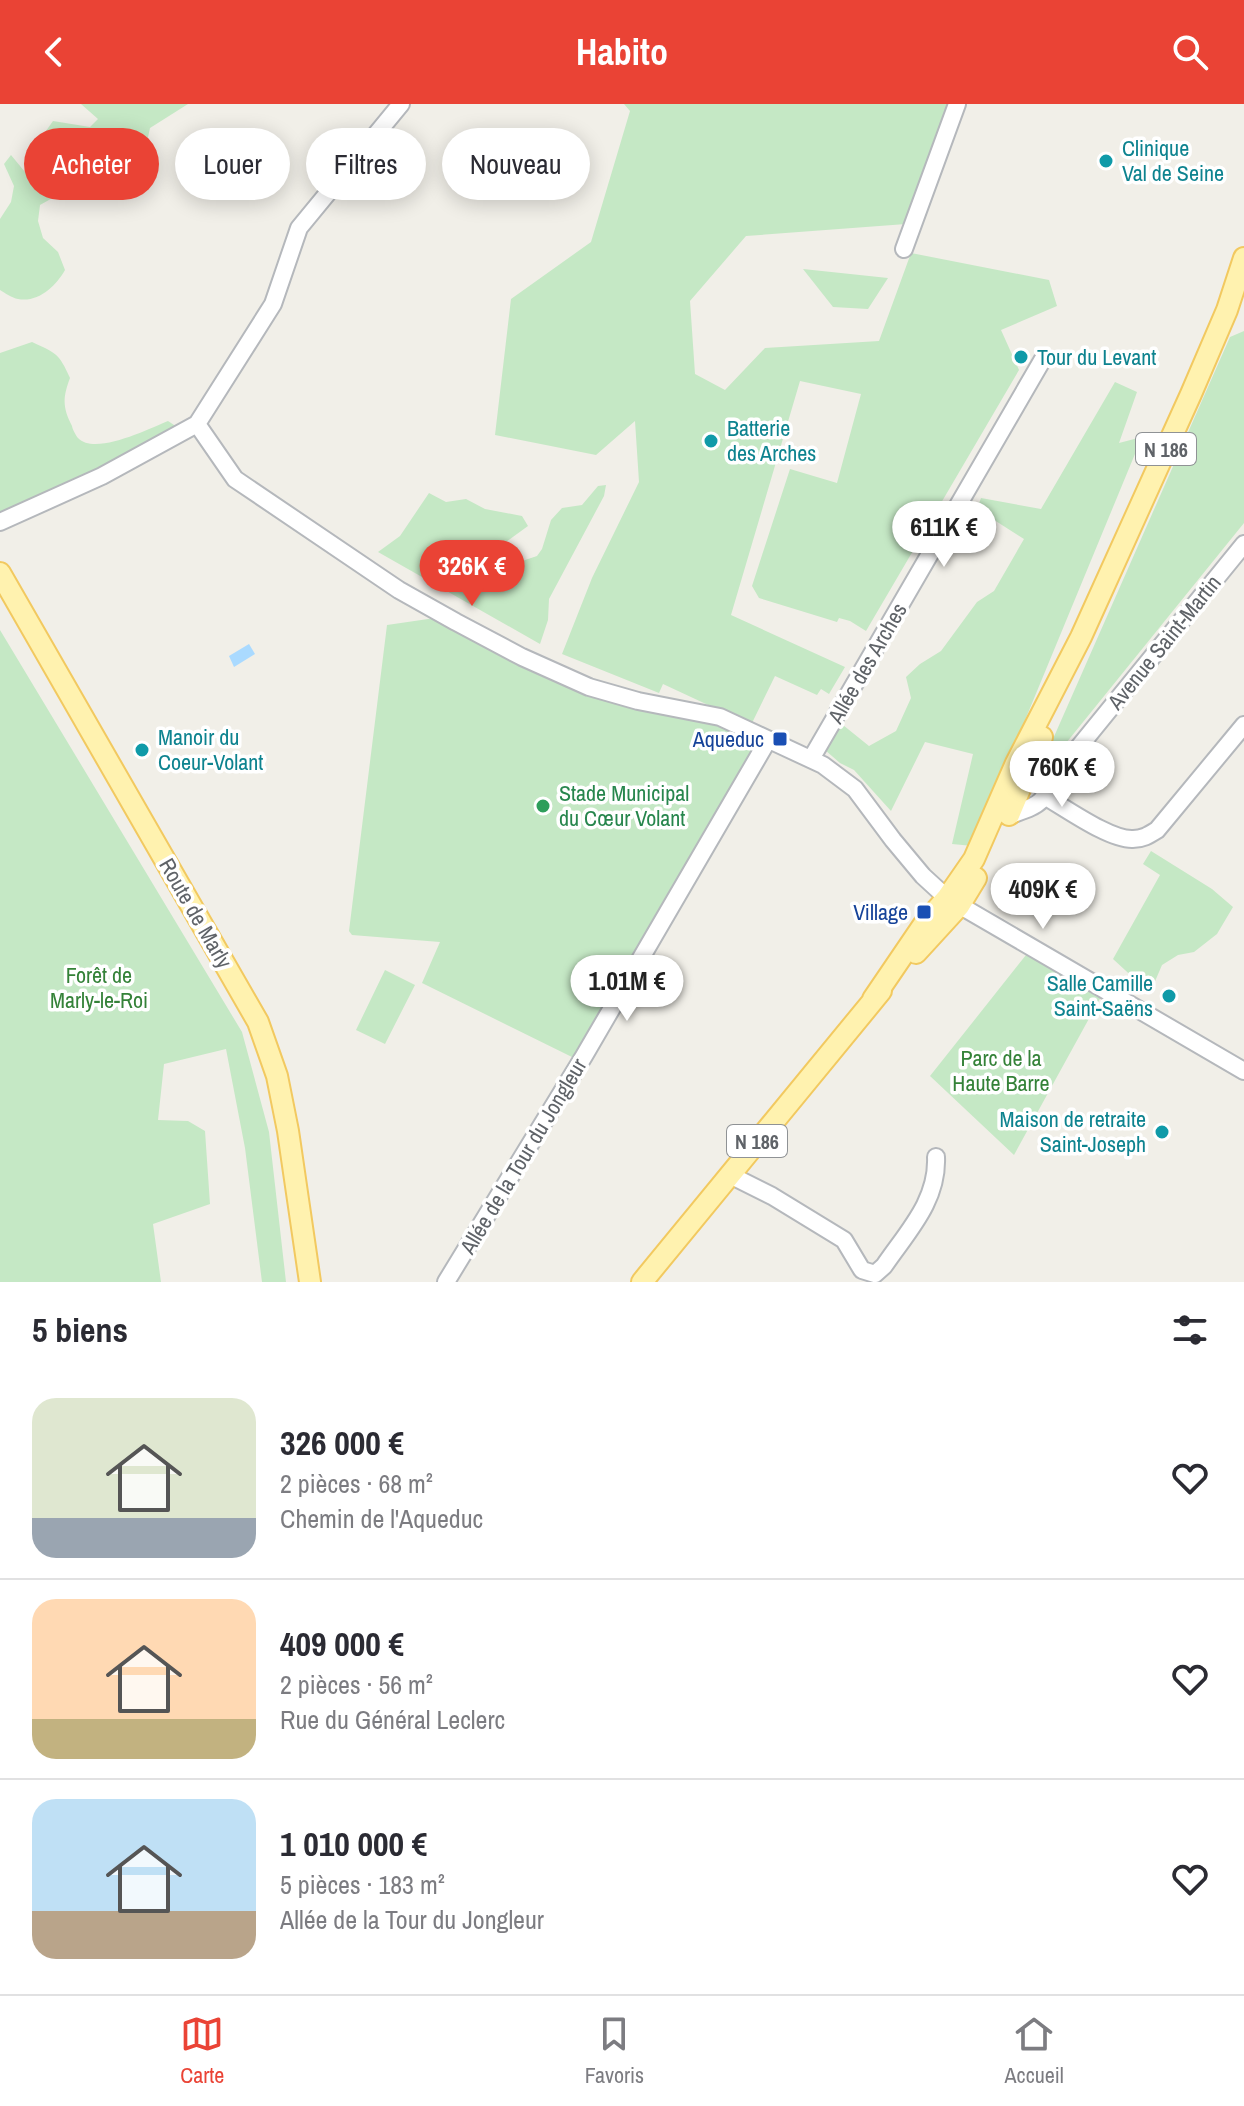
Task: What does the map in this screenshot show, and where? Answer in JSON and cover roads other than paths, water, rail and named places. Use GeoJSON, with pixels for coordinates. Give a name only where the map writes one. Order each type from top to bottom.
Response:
{"type":"FeatureCollection","features":[{"type":"Feature","properties":{"kind":"main road","name":"N 186"},"geometry":{"type":"LineString","coordinates":[[642,1282],[981,870],[1033,766],[1081,637],[1191,394],[1227,310],[1244,258]]}},
{"type":"Feature","properties":{"kind":"main road","name":"Route de Marly"},"geometry":{"type":"LineString","coordinates":[[0,573],[258,1022],[277,1076],[283,1104],[310,1282]]}},
{"type":"Feature","properties":{"kind":"main road","name":"N 186"},"geometry":{"type":"LineString","coordinates":[[953,902],[974,859],[1033,766]]}},
{"type":"Feature","properties":{"kind":"street"},"geometry":{"type":"LineString","coordinates":[[0,522],[102,476],[197,424],[273,304],[299,228],[401,104]]}},
{"type":"Feature","properties":{"kind":"street"},"geometry":{"type":"LineString","coordinates":[[904,249],[957,104]]}},
{"type":"Feature","properties":{"kind":"street","name":"Allée des Arches"},"geometry":{"type":"LineString","coordinates":[[811,759],[1043,359]]}},
{"type":"Feature","properties":{"kind":"street"},"geometry":{"type":"LineString","coordinates":[[197,424],[235,479],[399,590],[456,622],[522,657],[589,687],[638,701],[720,717],[823,765],[855,789],[923,876],[953,902],[1244,1071]]}},
{"type":"Feature","properties":{"kind":"street","name":"Avenue Saint-Martin"},"geometry":{"type":"LineString","coordinates":[[1033,766],[1065,764],[1244,544]]}},
{"type":"Feature","properties":{"kind":"street"},"geometry":{"type":"LineString","coordinates":[[1033,766],[1046,797],[1112,835],[1130,840],[1143,838],[1157,830],[1244,725]]}},
{"type":"Feature","properties":{"kind":"street","name":"Allée de la Tour du Jongleur"},"geometry":{"type":"LineString","coordinates":[[446,1282],[584,1056],[768,740]]}},
{"type":"Feature","properties":{"kind":"street"},"geometry":{"type":"LineString","coordinates":[[1008,816],[1037,805],[1046,797]]}},
{"type":"Feature","properties":{"kind":"street"},"geometry":{"type":"LineString","coordinates":[[730,1175],[772,1196],[844,1240],[862,1270],[875,1274],[884,1266],[928,1203],[937,1172],[936,1157]]}},
{"type":"Feature","properties":{"kind":"water"},"geometry":{"type":"Polygon","coordinates":[[[249,644],[255,654],[234,667],[229,656],[249,644]]]}},
{"type":"Feature","properties":{"kind":"place","name":"Clinique Val de Seine"},"geometry":{"type":"Point","coordinates":[1106,161]}},
{"type":"Feature","properties":{"kind":"place","name":"Tour du Levant"},"geometry":{"type":"Point","coordinates":[1021,357]}},
{"type":"Feature","properties":{"kind":"place","name":"Batterie des Arches"},"geometry":{"type":"Point","coordinates":[711,441]}},
{"type":"Feature","properties":{"kind":"place","name":"Aqueduc"},"geometry":{"type":"Point","coordinates":[780,739]}},
{"type":"Feature","properties":{"kind":"place","name":"Manoir du Coeur-Volant"},"geometry":{"type":"Point","coordinates":[142,750]}},
{"type":"Feature","properties":{"kind":"place","name":"Stade Municipal du Cœur Volant"},"geometry":{"type":"Point","coordinates":[543,806]}},
{"type":"Feature","properties":{"kind":"place","name":"Village"},"geometry":{"type":"Point","coordinates":[924,912]}},
{"type":"Feature","properties":{"kind":"place","name":"Salle Camille Saint-Saëns"},"geometry":{"type":"Point","coordinates":[1169,996]}},
{"type":"Feature","properties":{"kind":"place","name":"Maison de retraite Saint-Joseph"},"geometry":{"type":"Point","coordinates":[1162,1132]}},
{"type":"Feature","properties":{"kind":"park label","name":"Forêt de Marly-le-Roi"},"geometry":{"type":"Point","coordinates":[99,988]}},
{"type":"Feature","properties":{"kind":"park label","name":"Parc de la Haute Barre"},"geometry":{"type":"Point","coordinates":[1001,1070]}}]}
